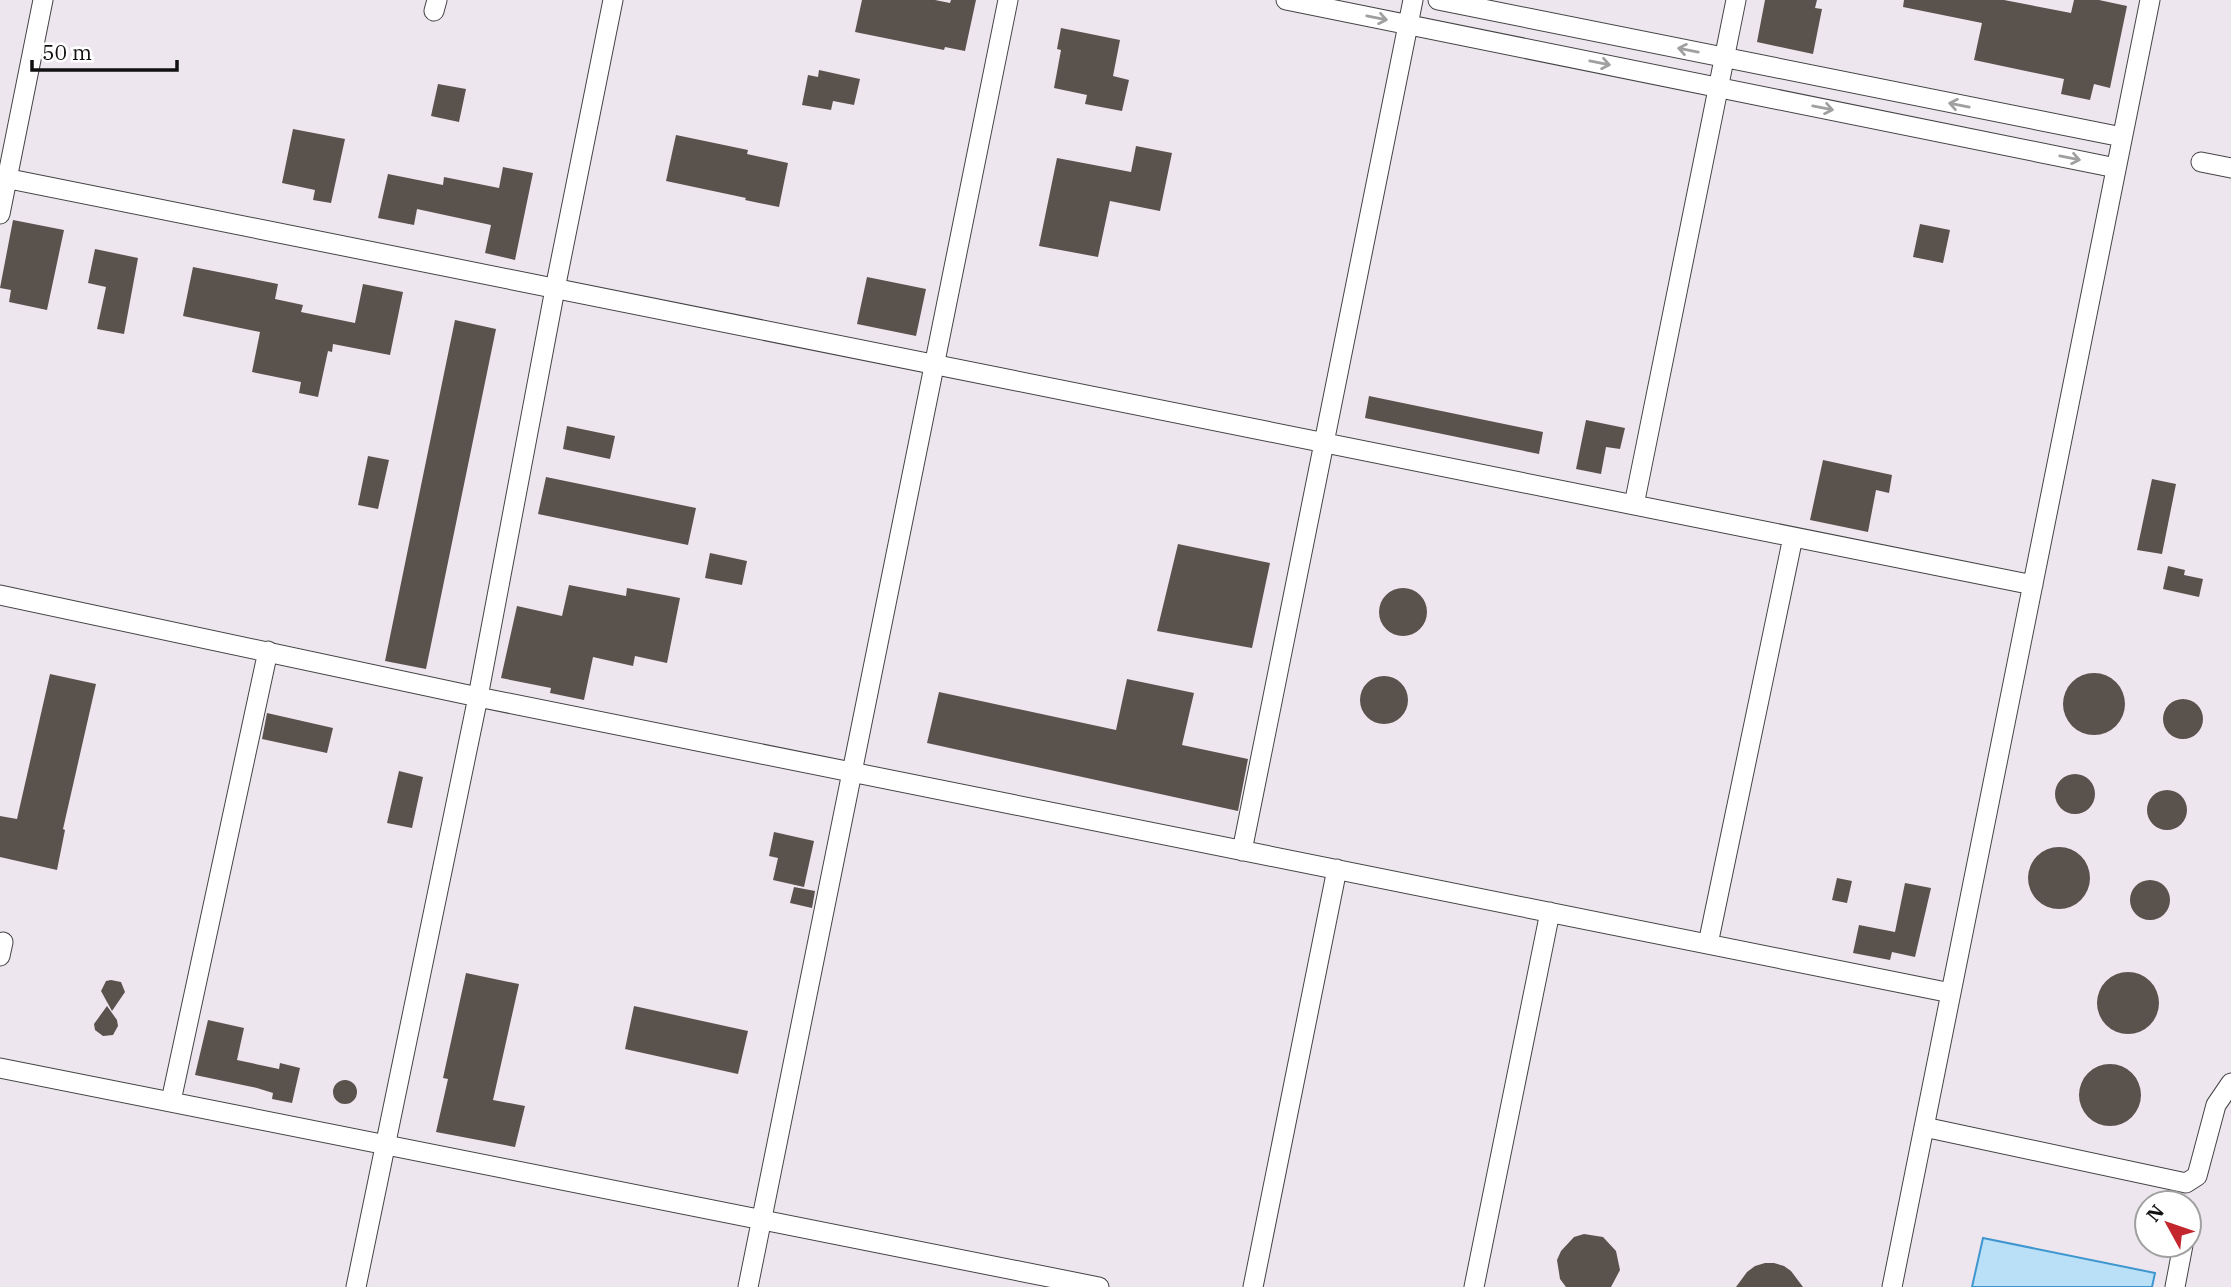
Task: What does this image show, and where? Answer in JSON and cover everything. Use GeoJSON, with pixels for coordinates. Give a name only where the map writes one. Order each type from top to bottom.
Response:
{"type":"FeatureCollection","features":[{"type":"Feature","properties":{"kind":"lane"},"geometry":{"type":"LineString","coordinates":[[0,214],[4,178],[43,0]]}},
{"type":"Feature","properties":{"kind":"lane"},"geometry":{"type":"LineString","coordinates":[[356,1287],[478,697],[613,0]]}},
{"type":"Feature","properties":{"kind":"lane"},"geometry":{"type":"LineString","coordinates":[[748,1287],[1008,0]]}},
{"type":"Feature","properties":{"kind":"lane"},"geometry":{"type":"LineString","coordinates":[[1286,0],[2116,168]]}},
{"type":"Feature","properties":{"kind":"lane"},"geometry":{"type":"LineString","coordinates":[[1242,850],[1413,0]]}},
{"type":"Feature","properties":{"kind":"lane"},"geometry":{"type":"LineString","coordinates":[[1438,0],[2122,137]]}},
{"type":"Feature","properties":{"kind":"lane"},"geometry":{"type":"LineString","coordinates":[[1634,505],[1736,0]]}},
{"type":"Feature","properties":{"kind":"lane"},"geometry":{"type":"LineString","coordinates":[[1892,1287],[2150,0]]}},
{"type":"Feature","properties":{"kind":"lane"},"geometry":{"type":"LineString","coordinates":[[1982,141],[1988,110]]}},
{"type":"Feature","properties":{"kind":"lane"},"geometry":{"type":"LineString","coordinates":[[2042,153],[2048,123]]}},
{"type":"Feature","properties":{"kind":"lane"},"geometry":{"type":"LineString","coordinates":[[2201,162],[2231,168]]}},
{"type":"Feature","properties":{"kind":"lane"},"geometry":{"type":"LineString","coordinates":[[4,178],[2033,585]]}},
{"type":"Feature","properties":{"kind":"lane"},"geometry":{"type":"LineString","coordinates":[[1708,944],[1793,537]]}},
{"type":"Feature","properties":{"kind":"lane"},"geometry":{"type":"LineString","coordinates":[[0,594],[478,697],[1951,993]]}},
{"type":"Feature","properties":{"kind":"lane"},"geometry":{"type":"LineString","coordinates":[[171,1101],[268,651]]}},
{"type":"Feature","properties":{"kind":"lane"},"geometry":{"type":"LineString","coordinates":[[1253,1287],[1337,869]]}},
{"type":"Feature","properties":{"kind":"lane"},"geometry":{"type":"LineString","coordinates":[[1474,1287],[1550,912]]}},
{"type":"Feature","properties":{"kind":"lane"},"geometry":{"type":"LineString","coordinates":[[0,1068],[1099,1287]]}},
{"type":"Feature","properties":{"kind":"lane"},"geometry":{"type":"LineString","coordinates":[[1924,1127],[2186,1182],[2197,1176],[2216,1105],[2231,1083]]}},
{"type":"Feature","properties":{"kind":"lane"},"geometry":{"type":"LineString","coordinates":[[2175,1287],[2180,1259]]}},
{"type":"Feature","properties":{"kind":"shaded area"},"geometry":{"type":"Polygon","coordinates":[[[0,0],[2231,0],[2231,1287],[0,1287],[0,0]]]}},
{"type":"Feature","properties":{"kind":"water"},"geometry":{"type":"Polygon","coordinates":[[[1983,1238],[2155,1273],[2152,1287],[1972,1287],[1983,1238]]]}},
{"type":"Feature","properties":{"kind":"building"},"geometry":{"type":"Polygon","coordinates":[[[862,0],[935,0],[950,3],[951,0],[976,0],[965,51],[945,47],[944,50],[855,32],[862,0]]]}},
{"type":"Feature","properties":{"kind":"building"},"geometry":{"type":"Polygon","coordinates":[[[1765,0],[1817,0],[1815,8],[1822,9],[1813,54],[1757,42],[1765,0]]]}},
{"type":"Feature","properties":{"kind":"building"},"geometry":{"type":"Polygon","coordinates":[[[1904,0],[2004,0],[2071,13],[2074,0],[2099,0],[2127,6],[2110,88],[2094,84],[2090,100],[2061,94],[2064,79],[1974,60],[1982,23],[1903,7],[1904,0]]]}},
{"type":"Feature","properties":{"kind":"building"},"geometry":{"type":"Polygon","coordinates":[[[1061,28],[1120,40],[1113,76],[1129,80],[1122,111],[1085,104],[1087,95],[1054,88],[1061,50],[1057,49],[1061,28]]]}},
{"type":"Feature","properties":{"kind":"building"},"geometry":{"type":"Polygon","coordinates":[[[819,70],[860,79],[854,105],[833,101],[831,110],[802,105],[808,75],[818,77],[819,70]]]}},
{"type":"Feature","properties":{"kind":"building"},"geometry":{"type":"Polygon","coordinates":[[[438,84],[466,89],[459,122],[431,116],[438,84]]]}},
{"type":"Feature","properties":{"kind":"building"},"geometry":{"type":"Polygon","coordinates":[[[293,129],[345,139],[331,203],[313,200],[315,190],[282,183],[293,129]]]}},
{"type":"Feature","properties":{"kind":"building"},"geometry":{"type":"Polygon","coordinates":[[[676,135],[748,150],[747,154],[788,163],[779,207],[666,181],[676,135]]]}},
{"type":"Feature","properties":{"kind":"building"},"geometry":{"type":"Polygon","coordinates":[[[1136,146],[1172,153],[1160,211],[1110,201],[1098,257],[1039,246],[1057,158],[1131,172],[1136,146]]]}},
{"type":"Feature","properties":{"kind":"building"},"geometry":{"type":"Polygon","coordinates":[[[503,167],[533,173],[515,260],[485,253],[491,225],[417,209],[414,225],[378,218],[388,174],[443,185],[444,177],[499,188],[503,167]]]}},
{"type":"Feature","properties":{"kind":"building"},"geometry":{"type":"Polygon","coordinates":[[[13,220],[64,230],[47,310],[9,302],[11,290],[0,288],[13,220]]]}},
{"type":"Feature","properties":{"kind":"building"},"geometry":{"type":"Polygon","coordinates":[[[1920,224],[1950,230],[1943,263],[1913,257],[1920,224]]]}},
{"type":"Feature","properties":{"kind":"building"},"geometry":{"type":"Polygon","coordinates":[[[95,249],[138,258],[124,334],[97,329],[106,287],[88,283],[95,249]]]}},
{"type":"Feature","properties":{"kind":"building"},"geometry":{"type":"Polygon","coordinates":[[[193,267],[278,284],[275,299],[303,305],[301,312],[355,323],[363,284],[403,292],[390,355],[333,344],[332,352],[328,351],[318,397],[299,393],[301,382],[252,372],[260,332],[183,316],[193,267]]]}},
{"type":"Feature","properties":{"kind":"building"},"geometry":{"type":"Polygon","coordinates":[[[867,277],[926,289],[916,336],[857,324],[867,277]]]}},
{"type":"Feature","properties":{"kind":"building"},"geometry":{"type":"Polygon","coordinates":[[[455,320],[496,329],[426,669],[385,661],[455,320]]]}},
{"type":"Feature","properties":{"kind":"building"},"geometry":{"type":"Polygon","coordinates":[[[1369,396],[1543,432],[1539,454],[1365,418],[1369,396]]]}},
{"type":"Feature","properties":{"kind":"building"},"geometry":{"type":"Polygon","coordinates":[[[1586,420],[1625,428],[1620,449],[1606,447],[1601,474],[1576,469],[1586,420]]]}},
{"type":"Feature","properties":{"kind":"building"},"geometry":{"type":"Polygon","coordinates":[[[567,426],[615,436],[610,459],[563,449],[567,426]]]}},
{"type":"Feature","properties":{"kind":"building"},"geometry":{"type":"Polygon","coordinates":[[[368,456],[389,460],[378,509],[358,505],[368,456]]]}},
{"type":"Feature","properties":{"kind":"building"},"geometry":{"type":"Polygon","coordinates":[[[1823,460],[1892,475],[1889,493],[1876,490],[1868,532],[1810,520],[1823,460]]]}},
{"type":"Feature","properties":{"kind":"building"},"geometry":{"type":"Polygon","coordinates":[[[546,477],[696,508],[688,545],[538,514],[546,477]]]}},
{"type":"Feature","properties":{"kind":"building"},"geometry":{"type":"Polygon","coordinates":[[[2152,479],[2176,484],[2162,554],[2137,550],[2152,479]]]}},
{"type":"Feature","properties":{"kind":"building"},"geometry":{"type":"Polygon","coordinates":[[[1178,544],[1270,563],[1252,648],[1157,631],[1178,544]]]}},
{"type":"Feature","properties":{"kind":"building"},"geometry":{"type":"Polygon","coordinates":[[[710,553],[747,561],[742,585],[705,578],[710,553]]]}},
{"type":"Feature","properties":{"kind":"building"},"geometry":{"type":"Polygon","coordinates":[[[2168,566],[2185,570],[2184,575],[2203,579],[2199,597],[2163,589],[2168,566]]]}},
{"type":"Feature","properties":{"kind":"building"},"geometry":{"type":"Polygon","coordinates":[[[569,585],[626,596],[627,588],[680,598],[667,663],[635,656],[633,666],[593,657],[584,700],[550,693],[551,688],[501,678],[517,606],[562,616],[569,585]]]}},
{"type":"Feature","properties":{"kind":"building"},"geometry":{"type":"Polygon","coordinates":[[[1403,588],[1420,595],[1427,612],[1420,629],[1403,636],[1386,629],[1379,612],[1386,595],[1403,588]]]}},
{"type":"Feature","properties":{"kind":"building"},"geometry":{"type":"Polygon","coordinates":[[[2094,673],[2106,675],[2116,682],[2123,692],[2123,716],[2116,726],[2106,733],[2094,735],[2082,733],[2072,726],[2065,716],[2063,704],[2065,692],[2072,682],[2082,675],[2094,673]]]}},
{"type":"Feature","properties":{"kind":"building"},"geometry":{"type":"Polygon","coordinates":[[[50,674],[96,684],[63,829],[65,830],[57,870],[0,857],[0,816],[17,819],[50,674]]]}},
{"type":"Feature","properties":{"kind":"building"},"geometry":{"type":"Polygon","coordinates":[[[1384,676],[1393,677],[1401,683],[1407,691],[1407,709],[1401,717],[1393,723],[1384,724],[1375,723],[1367,717],[1361,709],[1360,700],[1361,691],[1367,683],[1375,677],[1384,676]]]}},
{"type":"Feature","properties":{"kind":"building"},"geometry":{"type":"Polygon","coordinates":[[[1127,679],[1194,693],[1182,745],[1248,759],[1238,811],[927,743],[939,692],[1116,730],[1127,679]]]}},
{"type":"Feature","properties":{"kind":"building"},"geometry":{"type":"Polygon","coordinates":[[[2183,699],[2191,700],[2197,705],[2202,711],[2202,727],[2197,733],[2191,738],[2183,739],[2175,738],[2169,733],[2164,727],[2163,719],[2164,711],[2169,705],[2175,700],[2183,699]]]}},
{"type":"Feature","properties":{"kind":"building"},"geometry":{"type":"Polygon","coordinates":[[[267,713],[333,728],[327,753],[262,739],[267,713]]]}},
{"type":"Feature","properties":{"kind":"building"},"geometry":{"type":"Polygon","coordinates":[[[399,771],[423,777],[412,828],[387,823],[399,771]]]}},
{"type":"Feature","properties":{"kind":"building"},"geometry":{"type":"Polygon","coordinates":[[[2075,774],[2083,775],[2089,780],[2094,786],[2094,802],[2089,808],[2083,813],[2075,814],[2067,813],[2061,808],[2056,802],[2055,794],[2056,786],[2061,780],[2067,775],[2075,774]]]}},
{"type":"Feature","properties":{"kind":"building"},"geometry":{"type":"Polygon","coordinates":[[[2167,790],[2175,791],[2181,796],[2186,802],[2186,818],[2181,824],[2175,829],[2167,830],[2159,829],[2153,824],[2148,818],[2147,810],[2148,802],[2153,796],[2159,791],[2167,790]]]}},
{"type":"Feature","properties":{"kind":"building"},"geometry":{"type":"Polygon","coordinates":[[[774,832],[814,841],[804,887],[773,880],[778,858],[769,856],[774,832]]]}},
{"type":"Feature","properties":{"kind":"building"},"geometry":{"type":"Polygon","coordinates":[[[2059,847],[2071,849],[2081,856],[2088,866],[2088,890],[2081,900],[2071,907],[2059,909],[2047,907],[2037,900],[2030,890],[2028,878],[2030,866],[2037,856],[2047,849],[2059,847]]]}},
{"type":"Feature","properties":{"kind":"building"},"geometry":{"type":"Polygon","coordinates":[[[1837,878],[1852,881],[1847,903],[1832,900],[1837,878]]]}},
{"type":"Feature","properties":{"kind":"building"},"geometry":{"type":"Polygon","coordinates":[[[2150,880],[2158,881],[2164,886],[2169,892],[2169,908],[2164,914],[2158,919],[2150,920],[2142,919],[2136,914],[2131,908],[2130,900],[2131,892],[2136,886],[2142,881],[2150,880]]]}},
{"type":"Feature","properties":{"kind":"building"},"geometry":{"type":"Polygon","coordinates":[[[1905,883],[1931,888],[1915,957],[1892,952],[1890,960],[1853,953],[1859,925],[1895,932],[1905,883]]]}},
{"type":"Feature","properties":{"kind":"building"},"geometry":{"type":"Polygon","coordinates":[[[794,887],[815,891],[812,908],[790,903],[794,887]]]}},
{"type":"Feature","properties":{"kind":"building"},"geometry":{"type":"Polygon","coordinates":[[[2128,972],[2140,974],[2150,981],[2157,991],[2157,1015],[2150,1025],[2140,1032],[2128,1034],[2116,1032],[2106,1025],[2099,1015],[2097,1003],[2099,991],[2106,981],[2116,974],[2128,972]]]}},
{"type":"Feature","properties":{"kind":"building"},"geometry":{"type":"Polygon","coordinates":[[[466,973],[519,984],[493,1100],[525,1106],[515,1147],[436,1132],[448,1079],[443,1078],[466,973]]]}},
{"type":"Feature","properties":{"kind":"building"},"geometry":{"type":"Polygon","coordinates":[[[106,981],[121,982],[125,992],[112,1011],[101,991],[106,981]]]}},
{"type":"Feature","properties":{"kind":"building"},"geometry":{"type":"Polygon","coordinates":[[[107,1006],[118,1026],[113,1035],[103,1036],[95,1030],[94,1024],[107,1006]]]}},
{"type":"Feature","properties":{"kind":"building"},"geometry":{"type":"Polygon","coordinates":[[[634,1006],[748,1031],[738,1074],[625,1049],[634,1006]]]}},
{"type":"Feature","properties":{"kind":"building"},"geometry":{"type":"Polygon","coordinates":[[[208,1020],[244,1028],[237,1060],[279,1069],[280,1063],[300,1068],[292,1103],[272,1099],[273,1093],[257,1088],[195,1075],[208,1020]]]}},
{"type":"Feature","properties":{"kind":"building"},"geometry":{"type":"Polygon","coordinates":[[[2110,1064],[2122,1066],[2132,1073],[2139,1083],[2139,1107],[2132,1117],[2122,1124],[2110,1126],[2098,1124],[2088,1117],[2081,1107],[2079,1095],[2081,1083],[2088,1073],[2098,1066],[2110,1064]]]}},
{"type":"Feature","properties":{"kind":"building"},"geometry":{"type":"Polygon","coordinates":[[[345,1080],[353,1084],[357,1092],[353,1100],[345,1104],[337,1100],[333,1092],[337,1084],[345,1080]]]}},
{"type":"Feature","properties":{"kind":"building"},"geometry":{"type":"Polygon","coordinates":[[[1584,1234],[1603,1237],[1616,1251],[1620,1270],[1611,1287],[1566,1287],[1560,1279],[1557,1260],[1561,1251],[1574,1237],[1584,1234]]]}},
{"type":"Feature","properties":{"kind":"building"},"geometry":{"type":"Polygon","coordinates":[[[1765,1263],[1784,1266],[1803,1287],[1736,1287],[1747,1272],[1765,1263]]]}}]}
